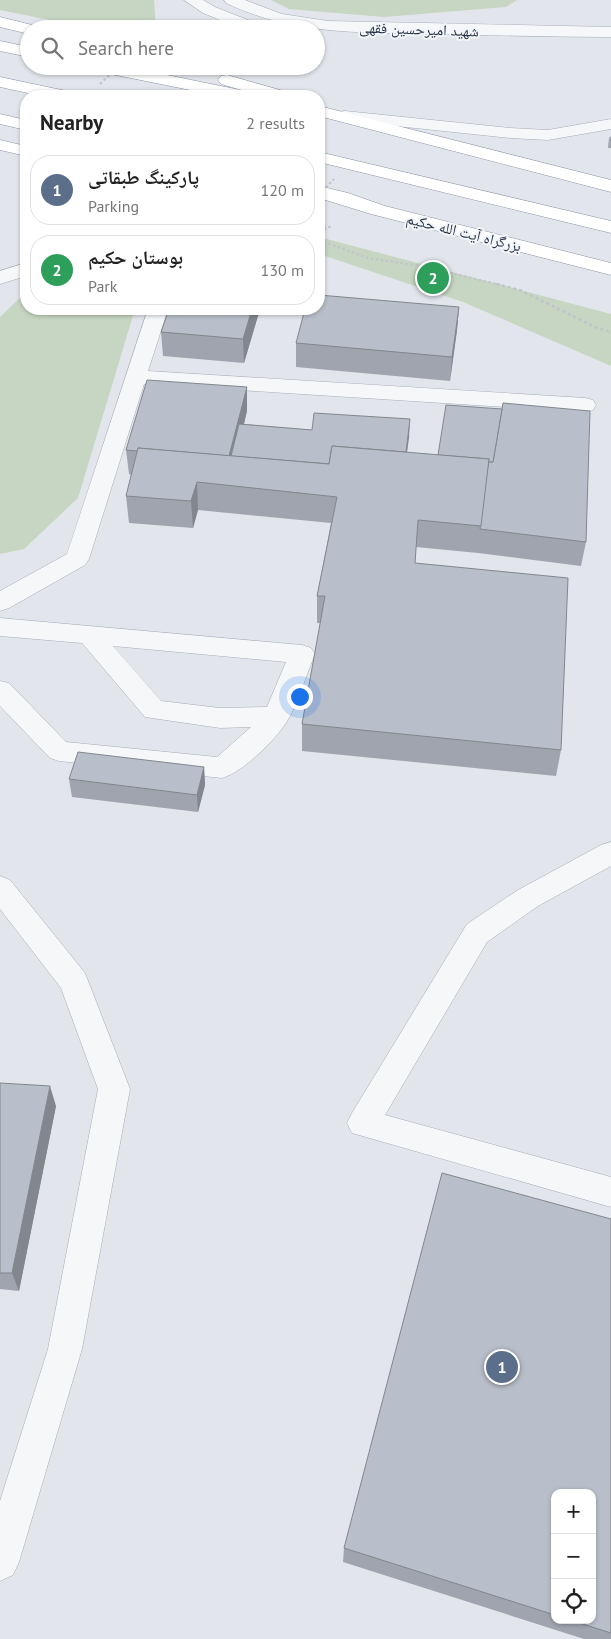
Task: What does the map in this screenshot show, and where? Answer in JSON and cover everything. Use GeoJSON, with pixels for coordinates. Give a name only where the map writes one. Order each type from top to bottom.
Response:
{"type":"FeatureCollection","features":[{"type":"Feature","properties":{"kind":"highway"},"geometry":{"type":"LineString","coordinates":[[0,22],[20,27]]}},
{"type":"Feature","properties":{"kind":"highway"},"geometry":{"type":"LineString","coordinates":[[0,46],[20,50]]}},
{"type":"Feature","properties":{"kind":"highway"},"geometry":{"type":"LineString","coordinates":[[141,75],[215,90]]}},
{"type":"Feature","properties":{"kind":"highway"},"geometry":{"type":"LineString","coordinates":[[212,75],[261,90]]}},
{"type":"Feature","properties":{"kind":"highway"},"geometry":{"type":"LineString","coordinates":[[0,82],[37,90]]}},
{"type":"Feature","properties":{"kind":"highway"},"geometry":{"type":"LineString","coordinates":[[325,111],[611,186]]}},
{"type":"Feature","properties":{"kind":"highway"},"geometry":{"type":"LineString","coordinates":[[0,120],[20,124]]}},
{"type":"Feature","properties":{"kind":"highway"},"geometry":{"type":"LineString","coordinates":[[0,146],[20,150]]}},
{"type":"Feature","properties":{"kind":"highway"},"geometry":{"type":"LineString","coordinates":[[325,158],[611,227]]}},
{"type":"Feature","properties":{"kind":"highway","name":"بزرگراه آیت الله حکیم"},"geometry":{"type":"LineString","coordinates":[[325,194],[341,197],[378,210],[611,269]]}},
{"type":"Feature","properties":{"kind":"highway"},"geometry":{"type":"LineString","coordinates":[[325,203],[378,210]]}},
{"type":"Feature","properties":{"kind":"street"},"geometry":{"type":"LineString","coordinates":[[192,0],[235,20]]}},
{"type":"Feature","properties":{"kind":"street","name":"شهید امیرحسین فقهی"},"geometry":{"type":"LineString","coordinates":[[232,0],[258,12],[288,20]]}},
{"type":"Feature","properties":{"kind":"street","name":"شهید امیرحسین فقهی"},"geometry":{"type":"LineString","coordinates":[[325,25],[344,27],[611,32]]}},
{"type":"Feature","properties":{"kind":"street","name":"شهید امیرحسین فقهی"},"geometry":{"type":"LineString","coordinates":[[325,39],[456,46]]}},
{"type":"Feature","properties":{"kind":"street"},"geometry":{"type":"LineString","coordinates":[[345,116],[510,133],[548,135],[611,124]]}},
{"type":"Feature","properties":{"kind":"street"},"geometry":{"type":"LineString","coordinates":[[522,162],[611,180]]}},
{"type":"Feature","properties":{"kind":"street"},"geometry":{"type":"LineString","coordinates":[[0,278],[20,271]]}},
{"type":"Feature","properties":{"kind":"street"},"geometry":{"type":"LineString","coordinates":[[0,602],[77,559],[156,315]]}},
{"type":"Feature","properties":{"kind":"street"},"geometry":{"type":"LineString","coordinates":[[137,377],[585,404]]}},
{"type":"Feature","properties":{"kind":"street"},"geometry":{"type":"LineString","coordinates":[[0,627],[302,654],[276,717],[248,747],[222,768],[59,751],[0,690]]}},
{"type":"Feature","properties":{"kind":"street"},"geometry":{"type":"LineString","coordinates":[[89,635],[154,710],[220,718],[276,717]]}},
{"type":"Feature","properties":{"kind":"street"},"geometry":{"type":"LineString","coordinates":[[611,853],[528,898],[477,933],[363,1123],[611,1192]]}},
{"type":"Feature","properties":{"kind":"street"},"geometry":{"type":"LineString","coordinates":[[0,888],[74,982],[114,1089],[65,1349],[0,1562]]}},
{"type":"Feature","properties":{"kind":"path"},"geometry":{"type":"LineString","coordinates":[[100,84],[109,75]]}},
{"type":"Feature","properties":{"kind":"path"},"geometry":{"type":"LineString","coordinates":[[325,187],[334,179]]}},
{"type":"Feature","properties":{"kind":"path"},"geometry":{"type":"LineString","coordinates":[[325,242],[368,258],[421,266],[520,290],[597,328],[611,332]]}},
{"type":"Feature","properties":{"kind":"green space"},"geometry":{"type":"Polygon","coordinates":[[[0,0],[154,0],[155,20],[49,20],[0,10],[0,0]]]}},
{"type":"Feature","properties":{"kind":"green space"},"geometry":{"type":"Polygon","coordinates":[[[271,0],[517,0],[506,7],[384,17],[289,9],[271,0]]]}},
{"type":"Feature","properties":{"kind":"green space"},"geometry":{"type":"Polygon","coordinates":[[[325,239],[611,314],[611,366],[463,302],[325,256],[325,239]]]}},
{"type":"Feature","properties":{"kind":"green space"},"geometry":{"type":"Polygon","coordinates":[[[20,298],[20,315],[133,315],[78,498],[24,549],[0,554],[0,317],[20,298]]]}},
{"type":"Feature","properties":{"kind":"building"},"geometry":{"type":"Polygon","coordinates":[[[325,296],[459,307],[452,357],[296,343],[303,315],[325,315],[325,296]]]}},
{"type":"Feature","properties":{"kind":"building"},"geometry":{"type":"Polygon","coordinates":[[[167,315],[250,315],[243,339],[161,332],[167,315]]]}},
{"type":"Feature","properties":{"kind":"building"},"geometry":{"type":"Polygon","coordinates":[[[147,380],[247,387],[229,456],[138,448],[137,451],[126,450],[147,380]]]}},
{"type":"Feature","properties":{"kind":"building"},"geometry":{"type":"Polygon","coordinates":[[[503,403],[590,411],[586,542],[480,529],[488,462],[493,462],[503,403]]]}},
{"type":"Feature","properties":{"kind":"building"},"geometry":{"type":"Polygon","coordinates":[[[446,405],[502,409],[493,462],[489,462],[489,459],[438,455],[446,405]]]}},
{"type":"Feature","properties":{"kind":"building"},"geometry":{"type":"Polygon","coordinates":[[[314,413],[410,419],[406,452],[332,446],[329,464],[231,456],[239,424],[312,430],[314,413]]]}},
{"type":"Feature","properties":{"kind":"building"},"geometry":{"type":"Polygon","coordinates":[[[332,446],[489,459],[481,526],[418,520],[415,563],[568,578],[561,750],[302,724],[325,596],[317,596],[337,497],[197,482],[191,501],[126,496],[138,448],[329,464],[332,446]]]}},
{"type":"Feature","properties":{"kind":"building"},"geometry":{"type":"Polygon","coordinates":[[[78,752],[204,767],[197,795],[69,779],[78,752]]]}},
{"type":"Feature","properties":{"kind":"building"},"geometry":{"type":"Polygon","coordinates":[[[0,1083],[50,1086],[12,1273],[0,1273],[0,1083]]]}},
{"type":"Feature","properties":{"kind":"building"},"geometry":{"type":"Polygon","coordinates":[[[442,1173],[611,1219],[611,1633],[583,1624],[596,1624],[596,1489],[551,1489],[551,1614],[344,1548],[442,1173]]]}},
{"type":"Feature","properties":{"kind":"place","name":"بوستان حکیم"},"geometry":{"type":"Point","coordinates":[433,278]}},
{"type":"Feature","properties":{"kind":"place","name":"پارکینگ طبقاتی"},"geometry":{"type":"Point","coordinates":[502,1367]}}]}
